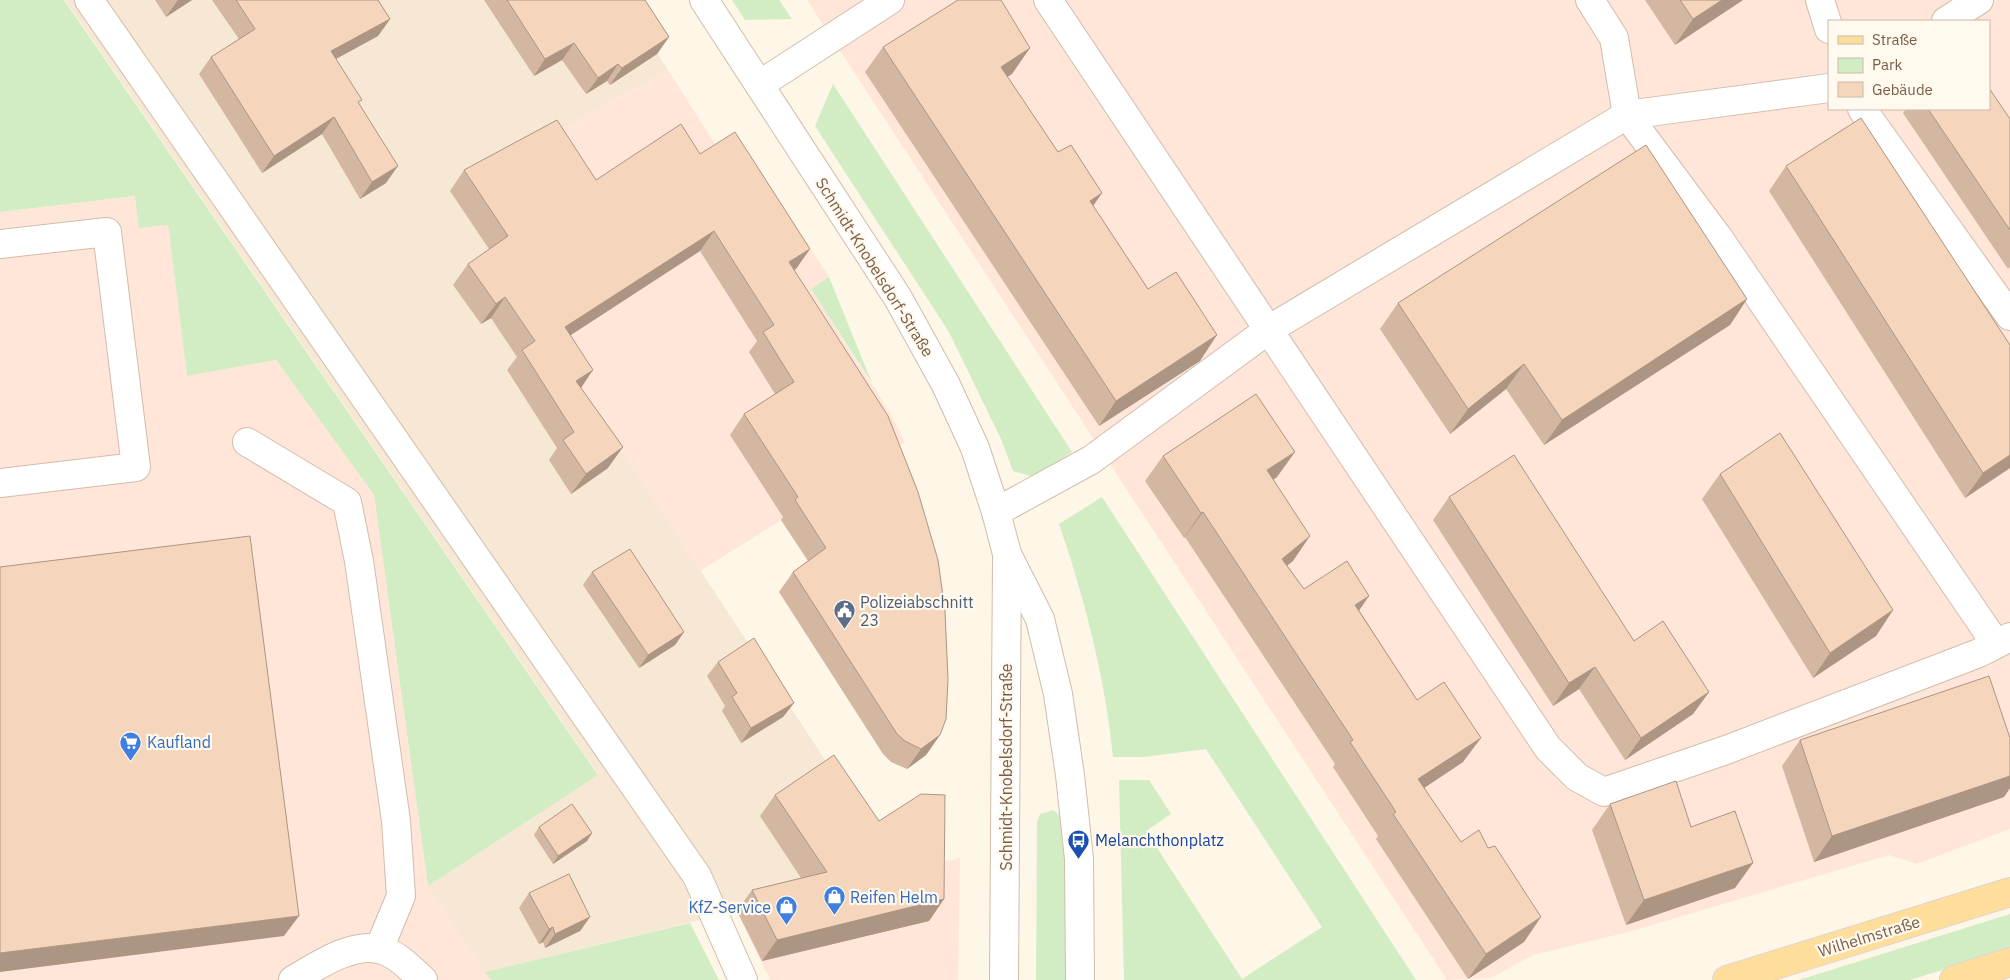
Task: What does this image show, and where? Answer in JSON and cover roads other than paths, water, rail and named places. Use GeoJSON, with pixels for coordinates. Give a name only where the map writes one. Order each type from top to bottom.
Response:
{"type":"FeatureCollection","features":[{"type":"Feature","properties":{"kind":"main road","name":"Wilhelmstraße"},"geometry":{"type":"LineString","coordinates":[[1727,980],[2010,892]]}},
{"type":"Feature","properties":{"kind":"main road"},"geometry":{"type":"LineString","coordinates":[[1954,980],[2010,962]]}},
{"type":"Feature","properties":{"kind":"street"},"geometry":{"type":"LineString","coordinates":[[89,0],[697,876],[742,980]]}},
{"type":"Feature","properties":{"kind":"street","name":"Schmidt-Knobelsdorf-Straße"},"geometry":{"type":"LineString","coordinates":[[704,0],[893,290],[922,341],[975,448],[996,512],[1007,554],[1040,620],[1059,704],[1070,775],[1079,859],[1080,980]]}},
{"type":"Feature","properties":{"kind":"street"},"geometry":{"type":"LineString","coordinates":[[760,85],[890,0]]}},
{"type":"Feature","properties":{"kind":"street"},"geometry":{"type":"LineString","coordinates":[[1048,0],[1548,748],[1577,777],[1604,792],[1726,750],[1979,653],[2003,640],[1718,237],[1628,115],[1614,38],[1590,0]]}},
{"type":"Feature","properties":{"kind":"street"},"geometry":{"type":"LineString","coordinates":[[1820,0],[1828,27]]}},
{"type":"Feature","properties":{"kind":"street"},"geometry":{"type":"LineString","coordinates":[[1948,20],[1979,0]]}},
{"type":"Feature","properties":{"kind":"street"},"geometry":{"type":"LineString","coordinates":[[996,512],[1091,460],[1268,330],[1628,115],[1828,88]]}},
{"type":"Feature","properties":{"kind":"street"},"geometry":{"type":"LineString","coordinates":[[1863,110],[2010,316]]}},
{"type":"Feature","properties":{"kind":"street"},"geometry":{"type":"LineString","coordinates":[[0,244],[107,232],[136,467],[0,483]]}},
{"type":"Feature","properties":{"kind":"street"},"geometry":{"type":"LineString","coordinates":[[246,442],[347,502],[359,561],[396,822],[401,896],[379,949]]}},
{"type":"Feature","properties":{"kind":"street","name":"Schmidt-Knobelsdorf-Straße"},"geometry":{"type":"LineString","coordinates":[[1004,980],[1007,554]]}},
{"type":"Feature","properties":{"kind":"street"},"geometry":{"type":"LineString","coordinates":[[293,980],[348,951],[379,949],[406,964],[423,980]]}},
{"type":"Feature","properties":{"kind":"place","name":"Polizeiabschnitt 23"},"geometry":{"type":"Point","coordinates":[844,630]}},
{"type":"Feature","properties":{"kind":"place","name":"Kaufland"},"geometry":{"type":"Point","coordinates":[131,761]}},
{"type":"Feature","properties":{"kind":"place","name":"Melanchthonplatz"},"geometry":{"type":"Point","coordinates":[1079,859]}},
{"type":"Feature","properties":{"kind":"place","name":"Reifen Helm"},"geometry":{"type":"Point","coordinates":[834,916]}},
{"type":"Feature","properties":{"kind":"place","name":"KfZ-Service"},"geometry":{"type":"Point","coordinates":[787,926]}}]}
